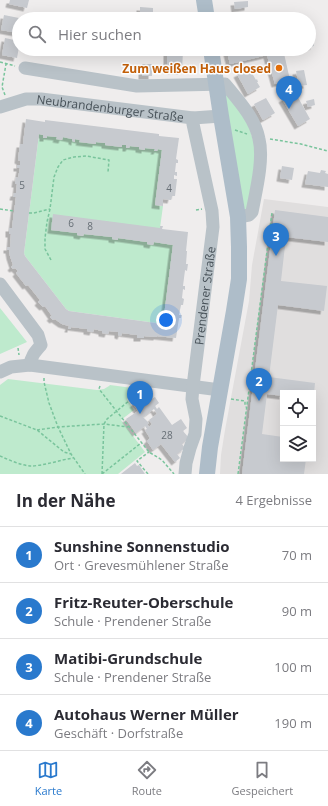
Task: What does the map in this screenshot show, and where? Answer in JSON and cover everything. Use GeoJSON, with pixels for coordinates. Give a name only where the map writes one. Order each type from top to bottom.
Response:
{"type":"FeatureCollection","features":[{"type":"Feature","properties":{"kind":"main road"},"geometry":{"type":"LineString","coordinates":[[204,0],[206,12]]}},
{"type":"Feature","properties":{"kind":"main road"},"geometry":{"type":"LineString","coordinates":[[207,474],[210,447],[224,394],[238,279],[239,241],[238,217],[225,122],[212,56]]}},
{"type":"Feature","properties":{"kind":"street"},"geometry":{"type":"LineString","coordinates":[[25,68],[137,86],[225,84],[253,122],[259,137],[260,160],[252,212],[249,215],[238,217]]}},
{"type":"Feature","properties":{"kind":"street","name":"Neubrandenburger Straße"},"geometry":{"type":"LineString","coordinates":[[4,106],[26,99],[41,99],[225,122]]}},
{"type":"Feature","properties":{"kind":"street","name":"Prendener Straße"},"geometry":{"type":"LineString","coordinates":[[185,474],[186,463],[195,434],[196,419],[192,399],[193,386],[212,227],[212,211],[193,124],[193,118]]}},
{"type":"Feature","properties":{"kind":"street"},"geometry":{"type":"LineString","coordinates":[[0,284],[38,334],[41,345],[31,358],[30,365]]}},
{"type":"Feature","properties":{"kind":"street"},"geometry":{"type":"LineString","coordinates":[[0,372],[11,367],[30,365],[45,366],[193,386],[224,394]]}},
{"type":"Feature","properties":{"kind":"path"},"geometry":{"type":"LineString","coordinates":[[0,62],[25,68]]}},
{"type":"Feature","properties":{"kind":"path"},"geometry":{"type":"LineString","coordinates":[[4,106],[2,87],[6,64]]}},
{"type":"Feature","properties":{"kind":"path"},"geometry":{"type":"LineString","coordinates":[[225,122],[259,137]]}},
{"type":"Feature","properties":{"kind":"path"},"geometry":{"type":"LineString","coordinates":[[274,140],[301,144],[328,151]]}},
{"type":"Feature","properties":{"kind":"path"},"geometry":{"type":"LineString","coordinates":[[51,260],[45,249],[47,222],[54,177],[58,166],[62,160],[86,156],[109,160],[108,172]]}},
{"type":"Feature","properties":{"kind":"path"},"geometry":{"type":"LineString","coordinates":[[29,213],[34,214],[50,208]]}},
{"type":"Feature","properties":{"kind":"path"},"geometry":{"type":"LineString","coordinates":[[0,209],[14,211]]}},
{"type":"Feature","properties":{"kind":"path"},"geometry":{"type":"LineString","coordinates":[[238,474],[272,213]]}},
{"type":"Feature","properties":{"kind":"path"},"geometry":{"type":"LineString","coordinates":[[45,366],[44,382],[49,404],[73,458],[85,474]]}},
{"type":"Feature","properties":{"kind":"path"},"geometry":{"type":"LineString","coordinates":[[100,386],[99,389],[141,443],[149,452],[162,460],[174,474]]}},
{"type":"Feature","properties":{"kind":"path"},"geometry":{"type":"LineString","coordinates":[[102,474],[104,424],[107,419],[144,388]]}},
{"type":"Feature","properties":{"kind":"path"},"geometry":{"type":"LineString","coordinates":[[224,394],[245,400],[244,406],[246,407]]}},
{"type":"Feature","properties":{"kind":"path"},"geometry":{"type":"LineString","coordinates":[[0,416],[37,430],[64,452],[71,454]]}},
{"type":"Feature","properties":{"kind":"path"},"geometry":{"type":"LineString","coordinates":[[37,430],[104,424],[128,426]]}},
{"type":"Feature","properties":{"kind":"path"},"geometry":{"type":"LineString","coordinates":[[102,474],[141,443]]}},
{"type":"Feature","properties":{"kind":"path"},"geometry":{"type":"LineString","coordinates":[[148,474],[137,461],[149,452]]}},
{"type":"Feature","properties":{"kind":"path"},"geometry":{"type":"LineString","coordinates":[[0,456],[30,466],[73,458]]}},
{"type":"Feature","properties":{"kind":"shaded area"},"geometry":{"type":"Polygon","coordinates":[[[264,199],[328,207],[328,474],[220,474],[225,430],[249,301],[252,265],[264,199]]]}},
{"type":"Feature","properties":{"kind":"green space"},"geometry":{"type":"Polygon","coordinates":[[[223,87],[247,119],[256,151],[249,210],[242,212],[223,87]]]}},
{"type":"Feature","properties":{"kind":"green space"},"geometry":{"type":"Polygon","coordinates":[[[39,134],[43,135],[43,138],[47,138],[47,136],[57,137],[57,139],[62,140],[63,137],[72,139],[72,141],[75,142],[75,139],[80,140],[80,142],[96,144],[96,142],[105,143],[105,145],[122,147],[122,145],[126,145],[126,148],[129,148],[130,146],[139,147],[139,149],[145,150],[145,148],[155,149],[155,151],[158,149],[162,150],[155,205],[163,206],[160,228],[51,230],[77,233],[77,235],[83,236],[84,234],[112,237],[112,239],[118,240],[118,238],[147,242],[147,244],[153,245],[154,242],[173,245],[163,324],[69,311],[25,256],[24,253],[39,134]]]}},
{"type":"Feature","properties":{"kind":"green space"},"geometry":{"type":"Polygon","coordinates":[[[0,308],[27,342],[0,354],[0,308]]]}},
{"type":"Feature","properties":{"kind":"green space"},"geometry":{"type":"Polygon","coordinates":[[[8,379],[97,390],[104,389],[110,385],[140,389],[127,399],[134,410],[121,420],[145,452],[118,474],[0,474],[0,385],[8,379]]]}},
{"type":"Feature","properties":{"kind":"building"},"geometry":{"type":"Polygon","coordinates":[[[10,0],[29,0],[27,8],[9,4],[10,0]]]}},
{"type":"Feature","properties":{"kind":"building"},"geometry":{"type":"Polygon","coordinates":[[[248,1],[248,7],[235,9],[234,2],[248,1]]]}},
{"type":"Feature","properties":{"kind":"building"},"geometry":{"type":"Polygon","coordinates":[[[140,7],[153,8],[153,12],[140,12],[140,7]]]}},
{"type":"Feature","properties":{"kind":"building"},"geometry":{"type":"Polygon","coordinates":[[[4,15],[12,17],[12,32],[1,30],[4,15]]]}},
{"type":"Feature","properties":{"kind":"building"},"geometry":{"type":"Polygon","coordinates":[[[5,38],[12,40],[12,56],[17,56],[17,58],[2,55],[5,38]]]}},
{"type":"Feature","properties":{"kind":"building"},"geometry":{"type":"Polygon","coordinates":[[[167,56],[183,56],[182,71],[167,70],[167,56]]]}},
{"type":"Feature","properties":{"kind":"building","name":"Zum weißen Haus closed"},"geometry":{"type":"Polygon","coordinates":[[[228,56],[263,56],[230,64],[228,56]]]}},
{"type":"Feature","properties":{"kind":"building","name":"Zum weißen Haus closed"},"geometry":{"type":"Polygon","coordinates":[[[267,56],[285,56],[290,80],[275,84],[267,56]]]}},
{"type":"Feature","properties":{"kind":"building"},"geometry":{"type":"Polygon","coordinates":[[[142,64],[152,64],[152,76],[142,76],[142,64]]]}},
{"type":"Feature","properties":{"kind":"building"},"geometry":{"type":"Polygon","coordinates":[[[249,68],[256,80],[257,79],[260,87],[248,94],[237,74],[249,68]]]}},
{"type":"Feature","properties":{"kind":"building"},"geometry":{"type":"Polygon","coordinates":[[[304,70],[307,85],[299,86],[296,71],[304,70]]]}},
{"type":"Feature","properties":{"kind":"building"},"geometry":{"type":"Polygon","coordinates":[[[295,92],[310,119],[298,126],[282,99],[295,92]]]}},
{"type":"Feature","properties":{"kind":"building"},"geometry":{"type":"Polygon","coordinates":[[[266,98],[275,113],[263,120],[254,104],[266,98]]]}},
{"type":"Feature","properties":{"kind":"building"},"geometry":{"type":"Polygon","coordinates":[[[314,99],[315,105],[308,107],[306,101],[314,99]]]}},
{"type":"Feature","properties":{"kind":"building"},"geometry":{"type":"Polygon","coordinates":[[[26,119],[159,134],[159,136],[179,138],[176,159],[178,160],[178,163],[176,163],[175,172],[177,172],[177,176],[174,175],[174,179],[177,179],[175,196],[172,196],[171,200],[163,199],[163,206],[155,205],[162,150],[158,149],[157,151],[154,151],[155,149],[145,148],[145,150],[139,149],[139,147],[130,146],[129,148],[126,148],[126,145],[122,145],[122,147],[105,145],[105,143],[96,142],[96,144],[79,142],[80,140],[75,139],[75,142],[72,141],[72,139],[63,137],[62,140],[56,139],[57,137],[47,136],[47,138],[43,138],[43,135],[39,134],[24,253],[69,311],[163,324],[173,245],[154,242],[153,245],[147,244],[147,242],[118,238],[118,240],[112,239],[112,237],[84,234],[83,236],[77,235],[77,233],[51,230],[53,214],[160,228],[160,226],[163,226],[162,229],[188,232],[186,264],[188,264],[187,271],[185,270],[183,286],[185,286],[185,290],[183,289],[183,305],[181,305],[179,315],[182,315],[181,318],[179,318],[176,338],[144,336],[144,338],[137,338],[137,335],[122,333],[121,336],[118,335],[118,332],[109,331],[108,334],[94,329],[93,332],[87,331],[87,329],[71,327],[71,329],[68,329],[69,326],[62,324],[55,319],[53,320],[50,317],[52,316],[45,306],[43,307],[38,302],[40,300],[16,273],[18,271],[11,267],[13,265],[7,247],[10,247],[11,234],[9,234],[9,228],[12,228],[16,197],[13,197],[14,193],[16,193],[16,177],[18,178],[20,168],[17,168],[17,165],[20,165],[20,161],[18,160],[20,144],[23,144],[26,119]]]}},
{"type":"Feature","properties":{"kind":"building"},"geometry":{"type":"Polygon","coordinates":[[[282,166],[294,168],[292,180],[280,178],[282,166]]]}},
{"type":"Feature","properties":{"kind":"building"},"geometry":{"type":"Polygon","coordinates":[[[321,170],[326,171],[325,173],[328,174],[328,187],[305,184],[308,171],[320,173],[321,170]]]}},
{"type":"Feature","properties":{"kind":"building"},"geometry":{"type":"Polygon","coordinates":[[[275,210],[328,217],[328,242],[286,237],[281,281],[327,286],[324,311],[278,305],[269,377],[315,383],[314,390],[280,390],[280,396],[267,394],[262,434],[280,437],[280,462],[306,462],[304,474],[242,474],[275,210]]]}},
{"type":"Feature","properties":{"kind":"building"},"geometry":{"type":"Polygon","coordinates":[[[146,394],[150,400],[155,397],[159,403],[155,406],[157,409],[159,407],[172,425],[181,419],[187,428],[183,431],[189,438],[182,444],[185,448],[177,454],[180,458],[175,462],[161,444],[153,450],[147,441],[150,438],[145,430],[147,429],[145,426],[136,433],[126,419],[138,411],[133,404],[146,394]],[[154,409],[143,417],[149,423],[147,424],[149,427],[152,424],[149,420],[157,414],[154,409]]]}},
{"type":"Feature","properties":{"kind":"building"},"geometry":{"type":"Polygon","coordinates":[[[135,463],[137,466],[139,465],[145,474],[121,474],[135,463]]]}},
{"type":"Feature","properties":{"kind":"place","name":"Zum weißen Haus closed"},"geometry":{"type":"Point","coordinates":[279,68]}},
{"type":"Feature","properties":{"kind":"place","name":"Autohaus Werner Müller"},"geometry":{"type":"Point","coordinates":[289,109]}},
{"type":"Feature","properties":{"kind":"place","name":"Matibi-Grundschule"},"geometry":{"type":"Point","coordinates":[276,256]}},
{"type":"Feature","properties":{"kind":"place","name":"Fritz-Reuter-Oberschule"},"geometry":{"type":"Point","coordinates":[259,401]}},
{"type":"Feature","properties":{"kind":"place","name":"Sunshine Sonnenstudio"},"geometry":{"type":"Point","coordinates":[140,414]}}]}
